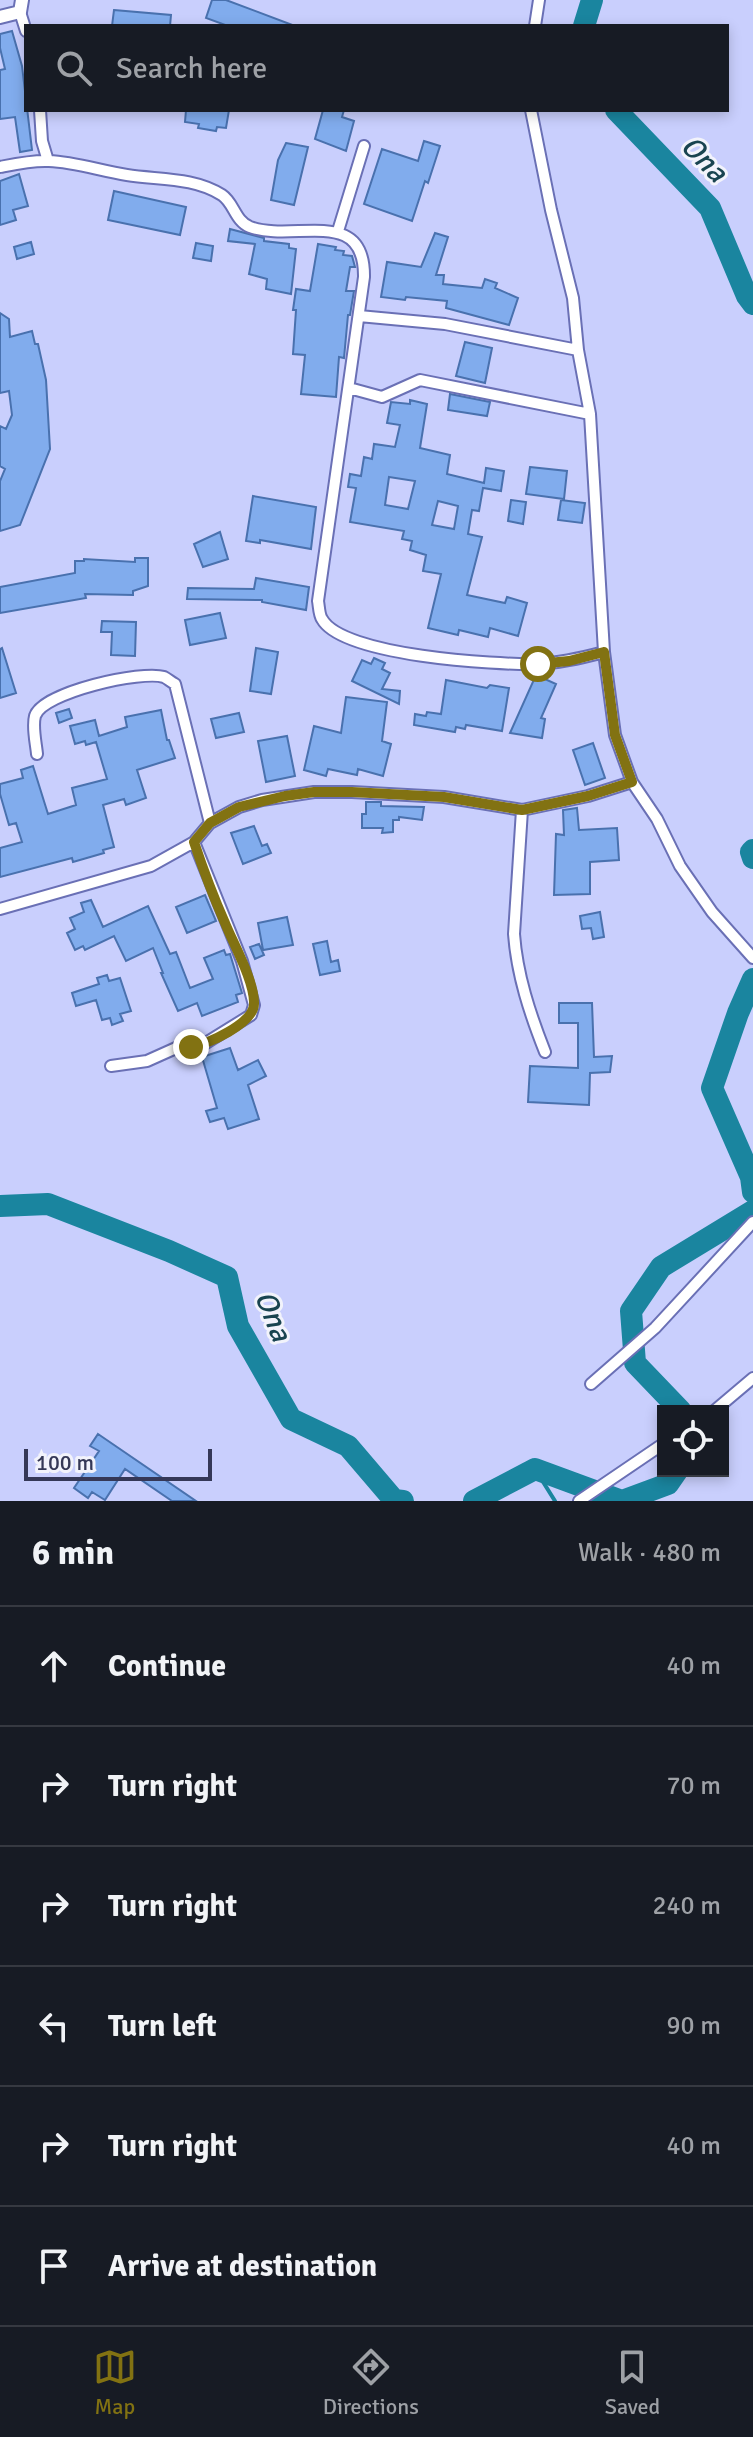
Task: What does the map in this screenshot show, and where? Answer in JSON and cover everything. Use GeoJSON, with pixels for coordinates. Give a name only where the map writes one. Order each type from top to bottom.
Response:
{"type":"FeatureCollection","features":[{"type":"Feature","properties":{"kind":"street"},"geometry":{"type":"LineString","coordinates":[[535,24],[539,0]]}},
{"type":"Feature","properties":{"kind":"street"},"geometry":{"type":"LineString","coordinates":[[0,17],[21,6]]}},
{"type":"Feature","properties":{"kind":"street"},"geometry":{"type":"LineString","coordinates":[[40,112],[42,141],[48,161]]}},
{"type":"Feature","properties":{"kind":"street"},"geometry":{"type":"LineString","coordinates":[[531,112],[573,298],[578,350],[590,414],[604,652],[615,735],[632,782],[657,819],[695,890],[750,955]]}},
{"type":"Feature","properties":{"kind":"street"},"geometry":{"type":"LineString","coordinates":[[338,231],[364,146]]}},
{"type":"Feature","properties":{"kind":"street"},"geometry":{"type":"LineString","coordinates":[[0,167],[48,161],[196,183],[225,196],[238,218],[247,226],[284,231],[338,231],[358,243],[365,259],[318,601],[321,619],[335,633],[436,659],[538,664],[569,661],[604,652]]}},
{"type":"Feature","properties":{"kind":"street"},"geometry":{"type":"LineString","coordinates":[[359,316],[445,324],[578,350]]}},
{"type":"Feature","properties":{"kind":"street"},"geometry":{"type":"LineString","coordinates":[[349,388],[382,397],[420,380],[590,414]]}},
{"type":"Feature","properties":{"kind":"street"},"geometry":{"type":"LineString","coordinates":[[37,754],[35,716],[43,704],[109,682],[164,677],[175,684],[210,823]]}},
{"type":"Feature","properties":{"kind":"street"},"geometry":{"type":"LineString","coordinates":[[0,909],[151,866],[194,842],[210,823],[239,807],[262,800],[314,792],[444,797],[522,810],[588,796],[632,782]]}},
{"type":"Feature","properties":{"kind":"street"},"geometry":{"type":"LineString","coordinates":[[522,810],[514,934],[529,1009],[545,1052]]}},
{"type":"Feature","properties":{"kind":"street"},"geometry":{"type":"LineString","coordinates":[[111,1066],[147,1061],[176,1048],[201,1046],[251,1015],[254,1005],[242,961],[194,842]]}},
{"type":"Feature","properties":{"kind":"street"},"geometry":{"type":"LineString","coordinates":[[591,1384],[655,1328],[753,1222]]}},
{"type":"Feature","properties":{"kind":"street"},"geometry":{"type":"LineString","coordinates":[[721,1405],[753,1378]]}},
{"type":"Feature","properties":{"kind":"street"},"geometry":{"type":"LineString","coordinates":[[579,1501],[657,1448]]}},
{"type":"Feature","properties":{"kind":"building"},"geometry":{"type":"Polygon","coordinates":[[[212,0],[226,0],[290,24],[222,24],[206,18],[212,0]]]}},
{"type":"Feature","properties":{"kind":"building"},"geometry":{"type":"Polygon","coordinates":[[[114,10],[171,15],[170,24],[112,24],[114,10]]]}},
{"type":"Feature","properties":{"kind":"building"},"geometry":{"type":"Polygon","coordinates":[[[12,31],[22,66],[24,112],[27,112],[32,150],[20,152],[15,117],[0,119],[0,70],[5,69],[0,34],[12,31]]]}},
{"type":"Feature","properties":{"kind":"building"},"geometry":{"type":"Polygon","coordinates":[[[186,112],[229,112],[226,128],[217,127],[216,131],[185,122],[186,112]]]}},
{"type":"Feature","properties":{"kind":"building"},"geometry":{"type":"Polygon","coordinates":[[[322,112],[343,112],[342,117],[354,121],[346,151],[315,139],[322,112]]]}},
{"type":"Feature","properties":{"kind":"building"},"geometry":{"type":"Polygon","coordinates":[[[424,141],[440,146],[412,221],[364,204],[382,149],[418,161],[424,141]]]}},
{"type":"Feature","properties":{"kind":"building"},"geometry":{"type":"Polygon","coordinates":[[[286,143],[308,147],[294,205],[271,200],[278,160],[286,143]]]}},
{"type":"Feature","properties":{"kind":"building"},"geometry":{"type":"Polygon","coordinates":[[[19,174],[28,206],[13,210],[16,220],[0,225],[0,181],[19,174]]]}},
{"type":"Feature","properties":{"kind":"building"},"geometry":{"type":"Polygon","coordinates":[[[114,191],[186,207],[180,235],[108,220],[114,191]]]}},
{"type":"Feature","properties":{"kind":"building"},"geometry":{"type":"Polygon","coordinates":[[[230,229],[264,238],[264,241],[289,244],[289,248],[296,249],[291,294],[266,289],[267,279],[249,274],[255,244],[228,241],[230,229]]]}},
{"type":"Feature","properties":{"kind":"building"},"geometry":{"type":"Polygon","coordinates":[[[435,233],[448,237],[436,275],[444,275],[443,284],[482,288],[485,279],[497,283],[495,288],[518,298],[509,325],[446,308],[447,301],[381,297],[387,262],[421,267],[435,233]]]}},
{"type":"Feature","properties":{"kind":"building"},"geometry":{"type":"Polygon","coordinates":[[[31,242],[34,254],[17,259],[14,247],[31,242]]]}},
{"type":"Feature","properties":{"kind":"building"},"geometry":{"type":"Polygon","coordinates":[[[196,243],[213,246],[211,261],[193,258],[196,243]]]}},
{"type":"Feature","properties":{"kind":"building"},"geometry":{"type":"Polygon","coordinates":[[[318,244],[344,251],[343,255],[352,256],[355,267],[350,267],[346,291],[354,291],[344,358],[339,357],[336,397],[301,394],[305,355],[293,354],[296,289],[310,291],[318,244]]]}},
{"type":"Feature","properties":{"kind":"building"},"geometry":{"type":"Polygon","coordinates":[[[0,313],[9,319],[10,337],[32,331],[35,344],[38,344],[46,380],[50,449],[20,525],[0,531],[0,481],[5,469],[0,466],[0,426],[6,429],[12,415],[9,391],[0,393],[0,313]]]}},
{"type":"Feature","properties":{"kind":"building"},"geometry":{"type":"Polygon","coordinates":[[[465,342],[492,348],[485,383],[456,376],[465,342]]]}},
{"type":"Feature","properties":{"kind":"building"},"geometry":{"type":"Polygon","coordinates":[[[450,394],[490,402],[487,416],[448,410],[450,394]]]}},
{"type":"Feature","properties":{"kind":"building"},"geometry":{"type":"Polygon","coordinates":[[[410,400],[427,404],[420,448],[450,455],[447,474],[484,483],[486,468],[504,471],[501,491],[483,488],[479,511],[472,510],[468,534],[482,537],[467,595],[505,603],[507,597],[527,603],[518,636],[490,628],[488,637],[459,630],[458,635],[428,628],[441,574],[423,571],[426,555],[410,550],[412,541],[402,539],[404,531],[350,522],[356,488],[348,487],[350,474],[361,476],[364,457],[372,459],[374,444],[395,447],[400,425],[387,423],[391,402],[410,404],[410,400]],[[389,477],[385,505],[408,509],[415,481],[389,477]],[[438,501],[432,525],[454,529],[458,506],[438,501]]]}},
{"type":"Feature","properties":{"kind":"building"},"geometry":{"type":"Polygon","coordinates":[[[530,467],[567,471],[564,499],[526,494],[530,467]]]}},
{"type":"Feature","properties":{"kind":"building"},"geometry":{"type":"Polygon","coordinates":[[[253,496],[316,507],[311,549],[260,540],[260,543],[246,541],[253,496]]]}},
{"type":"Feature","properties":{"kind":"building"},"geometry":{"type":"Polygon","coordinates":[[[511,500],[526,502],[523,524],[508,521],[511,500]]]}},
{"type":"Feature","properties":{"kind":"building"},"geometry":{"type":"Polygon","coordinates":[[[561,500],[585,503],[582,523],[558,520],[561,500]]]}},
{"type":"Feature","properties":{"kind":"building"},"geometry":{"type":"Polygon","coordinates":[[[220,532],[228,559],[203,567],[194,544],[220,532]]]}},
{"type":"Feature","properties":{"kind":"building"},"geometry":{"type":"Polygon","coordinates":[[[135,558],[148,558],[148,586],[133,591],[133,595],[85,594],[86,598],[0,613],[0,587],[75,573],[75,561],[84,559],[135,562],[135,558]]]}},
{"type":"Feature","properties":{"kind":"building"},"geometry":{"type":"Polygon","coordinates":[[[256,578],[309,587],[306,610],[262,600],[187,599],[188,588],[254,589],[256,578]]]}},
{"type":"Feature","properties":{"kind":"building"},"geometry":{"type":"Polygon","coordinates":[[[220,613],[226,638],[190,645],[185,620],[220,613]]]}},
{"type":"Feature","properties":{"kind":"building"},"geometry":{"type":"Polygon","coordinates":[[[102,621],[136,622],[135,656],[111,655],[112,632],[101,632],[102,621]]]}},
{"type":"Feature","properties":{"kind":"building"},"geometry":{"type":"Polygon","coordinates":[[[256,648],[278,652],[271,694],[250,691],[256,648]]]}},
{"type":"Feature","properties":{"kind":"building"},"geometry":{"type":"Polygon","coordinates":[[[0,649],[16,693],[0,698],[0,649]]]}},
{"type":"Feature","properties":{"kind":"building"},"geometry":{"type":"Polygon","coordinates":[[[374,658],[385,663],[382,669],[390,673],[382,689],[400,691],[399,704],[352,681],[362,660],[371,664],[374,658]]]}},
{"type":"Feature","properties":{"kind":"building"},"geometry":{"type":"Polygon","coordinates":[[[536,675],[556,684],[541,718],[545,719],[542,738],[510,733],[536,675]]]}},
{"type":"Feature","properties":{"kind":"building"},"geometry":{"type":"Polygon","coordinates":[[[446,680],[487,688],[490,685],[509,688],[502,731],[466,725],[465,729],[456,727],[455,732],[414,725],[415,714],[441,714],[446,680]]]}},
{"type":"Feature","properties":{"kind":"building"},"geometry":{"type":"Polygon","coordinates":[[[346,697],[387,702],[382,741],[391,744],[383,776],[358,769],[357,775],[328,769],[326,776],[304,770],[314,726],[341,733],[346,697]]]}},
{"type":"Feature","properties":{"kind":"building"},"geometry":{"type":"Polygon","coordinates":[[[69,709],[72,718],[59,723],[56,713],[69,709]]]}},
{"type":"Feature","properties":{"kind":"building"},"geometry":{"type":"Polygon","coordinates":[[[161,710],[167,740],[175,758],[137,770],[146,798],[126,805],[124,799],[103,805],[114,847],[73,862],[72,858],[0,877],[0,848],[22,842],[16,823],[9,825],[0,784],[23,778],[21,770],[33,766],[48,814],[76,805],[72,788],[107,779],[96,742],[75,744],[70,726],[95,720],[99,736],[127,727],[125,717],[161,710]]]}},
{"type":"Feature","properties":{"kind":"building"},"geometry":{"type":"Polygon","coordinates":[[[239,713],[244,732],[216,738],[211,719],[239,713]]]}},
{"type":"Feature","properties":{"kind":"building"},"geometry":{"type":"Polygon","coordinates":[[[287,736],[295,776],[266,782],[258,741],[287,736]]]}},
{"type":"Feature","properties":{"kind":"building"},"geometry":{"type":"Polygon","coordinates":[[[593,743],[605,778],[585,785],[573,750],[593,743]]]}},
{"type":"Feature","properties":{"kind":"building"},"geometry":{"type":"Polygon","coordinates":[[[366,802],[381,802],[381,806],[424,807],[422,820],[399,817],[399,820],[393,820],[393,832],[382,833],[383,828],[362,828],[366,802]]]}},
{"type":"Feature","properties":{"kind":"building"},"geometry":{"type":"Polygon","coordinates":[[[577,808],[579,830],[617,828],[619,860],[590,862],[590,894],[554,895],[556,834],[564,835],[563,810],[577,808]]]}},
{"type":"Feature","properties":{"kind":"building"},"geometry":{"type":"Polygon","coordinates":[[[254,826],[262,846],[267,844],[271,853],[243,864],[231,833],[254,826]]]}},
{"type":"Feature","properties":{"kind":"building"},"geometry":{"type":"Polygon","coordinates":[[[205,895],[216,921],[187,933],[176,907],[205,895]]]}},
{"type":"Feature","properties":{"kind":"building"},"geometry":{"type":"Polygon","coordinates":[[[91,900],[103,927],[148,906],[170,954],[176,952],[190,988],[213,979],[204,958],[224,950],[226,955],[230,954],[242,993],[236,995],[238,1002],[202,1016],[197,1003],[178,1011],[153,948],[126,961],[114,936],[85,950],[83,946],[75,950],[67,933],[75,929],[70,918],[84,912],[81,903],[91,900]]]}},
{"type":"Feature","properties":{"kind":"building"},"geometry":{"type":"Polygon","coordinates":[[[600,912],[604,937],[593,939],[591,928],[582,929],[580,916],[600,912]]]}},
{"type":"Feature","properties":{"kind":"building"},"geometry":{"type":"Polygon","coordinates":[[[287,917],[293,945],[263,950],[258,923],[287,917]]]}},
{"type":"Feature","properties":{"kind":"building"},"geometry":{"type":"Polygon","coordinates":[[[327,941],[331,962],[338,960],[340,971],[320,975],[313,944],[327,941]]]}},
{"type":"Feature","properties":{"kind":"building"},"geometry":{"type":"Polygon","coordinates":[[[259,944],[264,955],[255,959],[250,947],[259,944]]]}},
{"type":"Feature","properties":{"kind":"building"},"geometry":{"type":"Polygon","coordinates":[[[107,975],[109,981],[120,978],[131,1011],[120,1014],[123,1021],[112,1025],[110,1018],[102,1020],[96,1000],[76,1006],[72,993],[99,984],[97,978],[107,975]]]}},
{"type":"Feature","properties":{"kind":"building"},"geometry":{"type":"Polygon","coordinates":[[[559,1003],[592,1003],[594,1057],[612,1056],[610,1072],[590,1073],[589,1105],[528,1102],[530,1066],[578,1068],[578,1023],[559,1023],[559,1003]]]}},
{"type":"Feature","properties":{"kind":"building"},"geometry":{"type":"Polygon","coordinates":[[[230,1048],[238,1070],[258,1060],[266,1076],[248,1085],[259,1119],[228,1129],[224,1118],[210,1122],[206,1111],[217,1108],[202,1057],[230,1048]]]}},
{"type":"Feature","properties":{"kind":"building"},"geometry":{"type":"Polygon","coordinates":[[[98,1434],[196,1501],[172,1501],[125,1469],[105,1500],[92,1492],[88,1498],[74,1488],[99,1451],[90,1446],[98,1434]]]}},
{"type":"Feature","properties":{"kind":"waterway","name":"Ona"},"geometry":{"type":"LineString","coordinates":[[585,24],[592,0]]}},
{"type":"Feature","properties":{"kind":"waterway","name":"Ona"},"geometry":{"type":"LineString","coordinates":[[618,112],[710,208],[753,304]]}},
{"type":"Feature","properties":{"kind":"waterway","name":"Ona"},"geometry":{"type":"LineString","coordinates":[[753,850],[753,858]]}},
{"type":"Feature","properties":{"kind":"waterway","name":"Ona"},"geometry":{"type":"LineString","coordinates":[[753,979],[712,1088],[751,1177],[753,1192]]}},
{"type":"Feature","properties":{"kind":"waterway","name":"Ona"},"geometry":{"type":"LineString","coordinates":[[0,1206],[48,1204],[227,1277],[238,1326],[291,1419],[348,1446],[394,1500],[403,1501]]}},
{"type":"Feature","properties":{"kind":"waterway","name":"Ona"},"geometry":{"type":"LineString","coordinates":[[675,1405],[635,1363],[631,1311],[661,1267],[753,1211]]}},
{"type":"Feature","properties":{"kind":"waterway"},"geometry":{"type":"LineString","coordinates":[[535,1469],[555,1501]]}},
{"type":"Feature","properties":{"kind":"waterway","name":"Ona"},"geometry":{"type":"LineString","coordinates":[[474,1501],[535,1469],[622,1501],[668,1484],[673,1477]]}},
{"type":"Feature","properties":{"kind":"route"},"geometry":{"type":"LineString","coordinates":[[191,1047],[201,1046],[245,1021],[254,1005],[242,961],[224,923],[194,842],[210,823],[239,807],[262,800],[314,792],[444,797],[522,810],[588,796],[632,782],[615,735],[604,652],[569,661],[538,664]]}}]}
